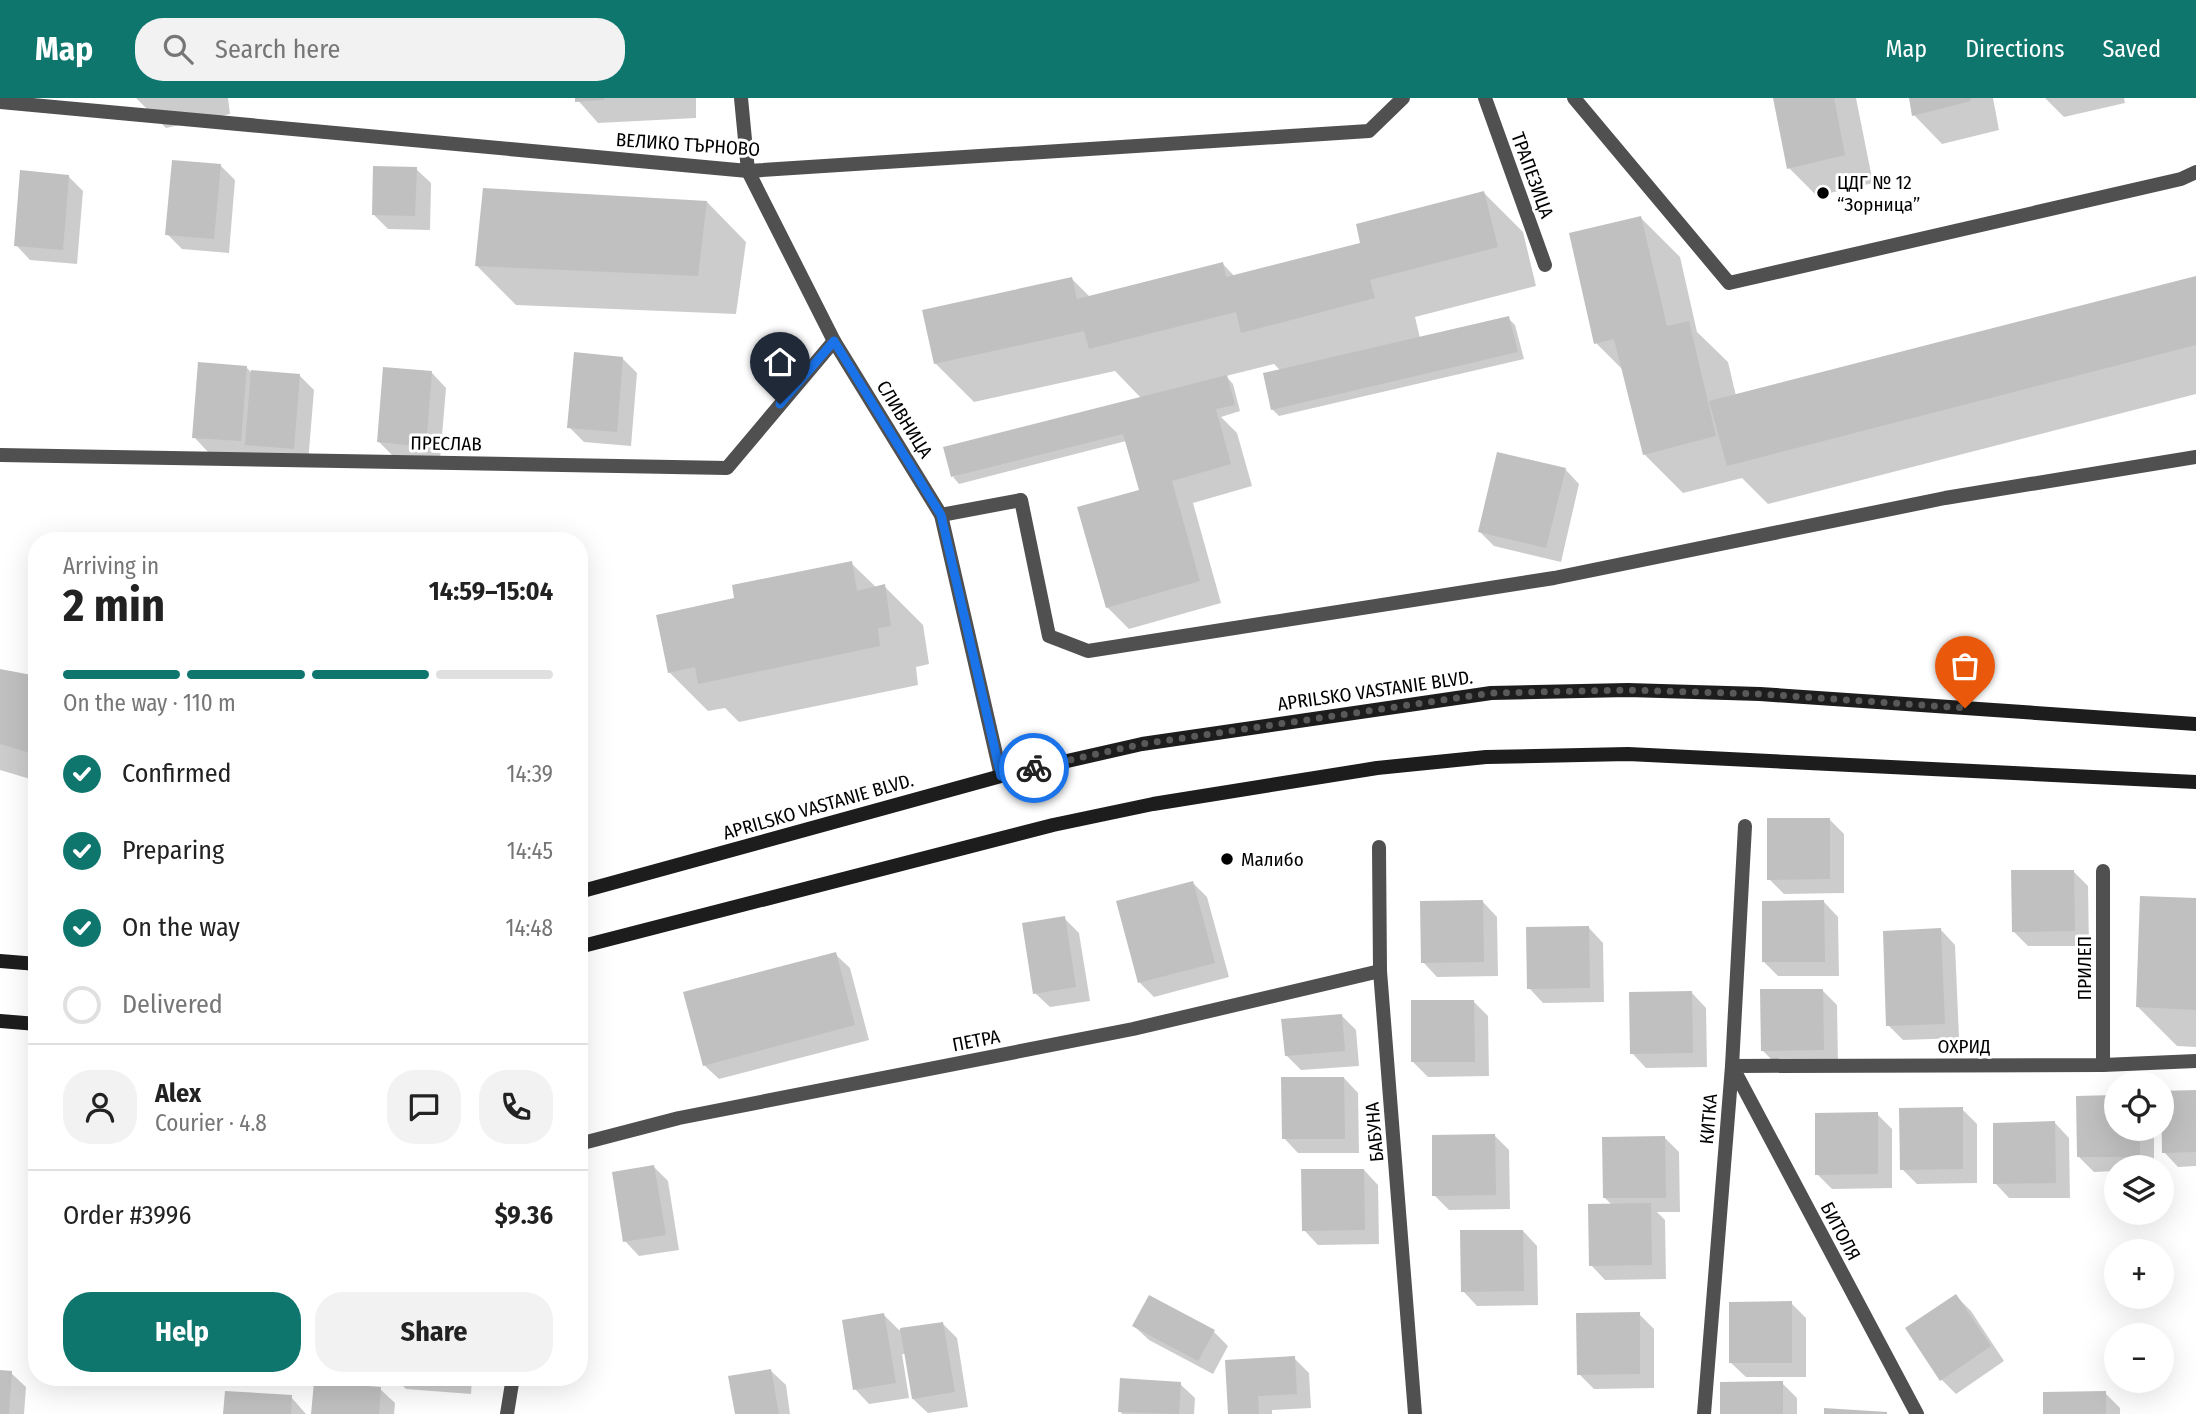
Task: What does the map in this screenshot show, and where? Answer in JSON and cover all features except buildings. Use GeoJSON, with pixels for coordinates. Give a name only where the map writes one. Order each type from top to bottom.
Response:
{"type":"FeatureCollection","features":[{"type":"Feature","properties":{"kind":"street","name":"СЛИВНИЦА"},"geometry":{"type":"LineString","coordinates":[[741,98],[748,170],[834,341],[941,515],[1001,776]]}},
{"type":"Feature","properties":{"kind":"street","name":"ВЕЛИКО ТЪРНОВО"},"geometry":{"type":"LineString","coordinates":[[0,102],[748,170],[1369,131],[1403,98]]}},
{"type":"Feature","properties":{"kind":"street","name":"ТРАПЕЗИЦА"},"geometry":{"type":"LineString","coordinates":[[1485,98],[1545,265]]}},
{"type":"Feature","properties":{"kind":"street"},"geometry":{"type":"LineString","coordinates":[[1574,98],[1729,283],[2167,182],[2196,172]]}},
{"type":"Feature","properties":{"kind":"street","name":"ПРЕСЛАВ"},"geometry":{"type":"LineString","coordinates":[[0,455],[727,467],[834,341]]}},
{"type":"Feature","properties":{"kind":"street"},"geometry":{"type":"LineString","coordinates":[[941,515],[1021,500],[1049,636],[1088,651],[1554,578],[1945,498],[2196,457]]}},
{"type":"Feature","properties":{"kind":"street","name":"APRILSKO VASTANIE BLVD."},"geometry":{"type":"LineString","coordinates":[[588,890],[1001,776],[1142,744],[1491,693],[1628,690],[1760,694],[2196,724]]}},
{"type":"Feature","properties":{"kind":"street"},"geometry":{"type":"LineString","coordinates":[[588,945],[1128,809],[1377,768],[1486,757],[1628,754],[2196,782]]}},
{"type":"Feature","properties":{"kind":"street","name":"КИТКА"},"geometry":{"type":"LineString","coordinates":[[1703,1414],[1732,1066],[1745,826]]}},
{"type":"Feature","properties":{"kind":"street","name":"БАБУНА"},"geometry":{"type":"LineString","coordinates":[[1379,847],[1380,971],[1415,1414]]}},
{"type":"Feature","properties":{"kind":"street","name":"ПРИЛЕП"},"geometry":{"type":"LineString","coordinates":[[2103,871],[2103,1065]]}},
{"type":"Feature","properties":{"kind":"street"},"geometry":{"type":"LineString","coordinates":[[0,961],[28,963]]}},
{"type":"Feature","properties":{"kind":"street","name":"ПЕТРА"},"geometry":{"type":"LineString","coordinates":[[588,1142],[679,1118],[1133,1029],[1380,971]]}},
{"type":"Feature","properties":{"kind":"street"},"geometry":{"type":"LineString","coordinates":[[0,1021],[28,1023]]}},
{"type":"Feature","properties":{"kind":"street","name":"ОХРИД"},"geometry":{"type":"LineString","coordinates":[[1732,1066],[2103,1065],[2196,1062]]}},
{"type":"Feature","properties":{"kind":"street","name":"БИТОЛЯ"},"geometry":{"type":"LineString","coordinates":[[1732,1066],[1917,1414]]}},
{"type":"Feature","properties":{"kind":"street"},"geometry":{"type":"LineString","coordinates":[[507,1414],[512,1386]]}},
{"type":"Feature","properties":{"kind":"way so far"},"geometry":{"type":"LineString","coordinates":[[1034,768],[1142,744],[1491,693],[1628,690],[1760,694],[1965,708]]}},
{"type":"Feature","properties":{"kind":"place","name":"ЦДГ № 12 “Зорница”"},"geometry":{"type":"Point","coordinates":[1823,193]}},
{"type":"Feature","properties":{"kind":"place","name":"Малибо"},"geometry":{"type":"Point","coordinates":[1227,859]}},
{"type":"Feature","properties":{"kind":"route"},"geometry":{"type":"LineString","coordinates":[[780,404],[834,341],[941,515],[1001,776],[1034,768]]}}]}
